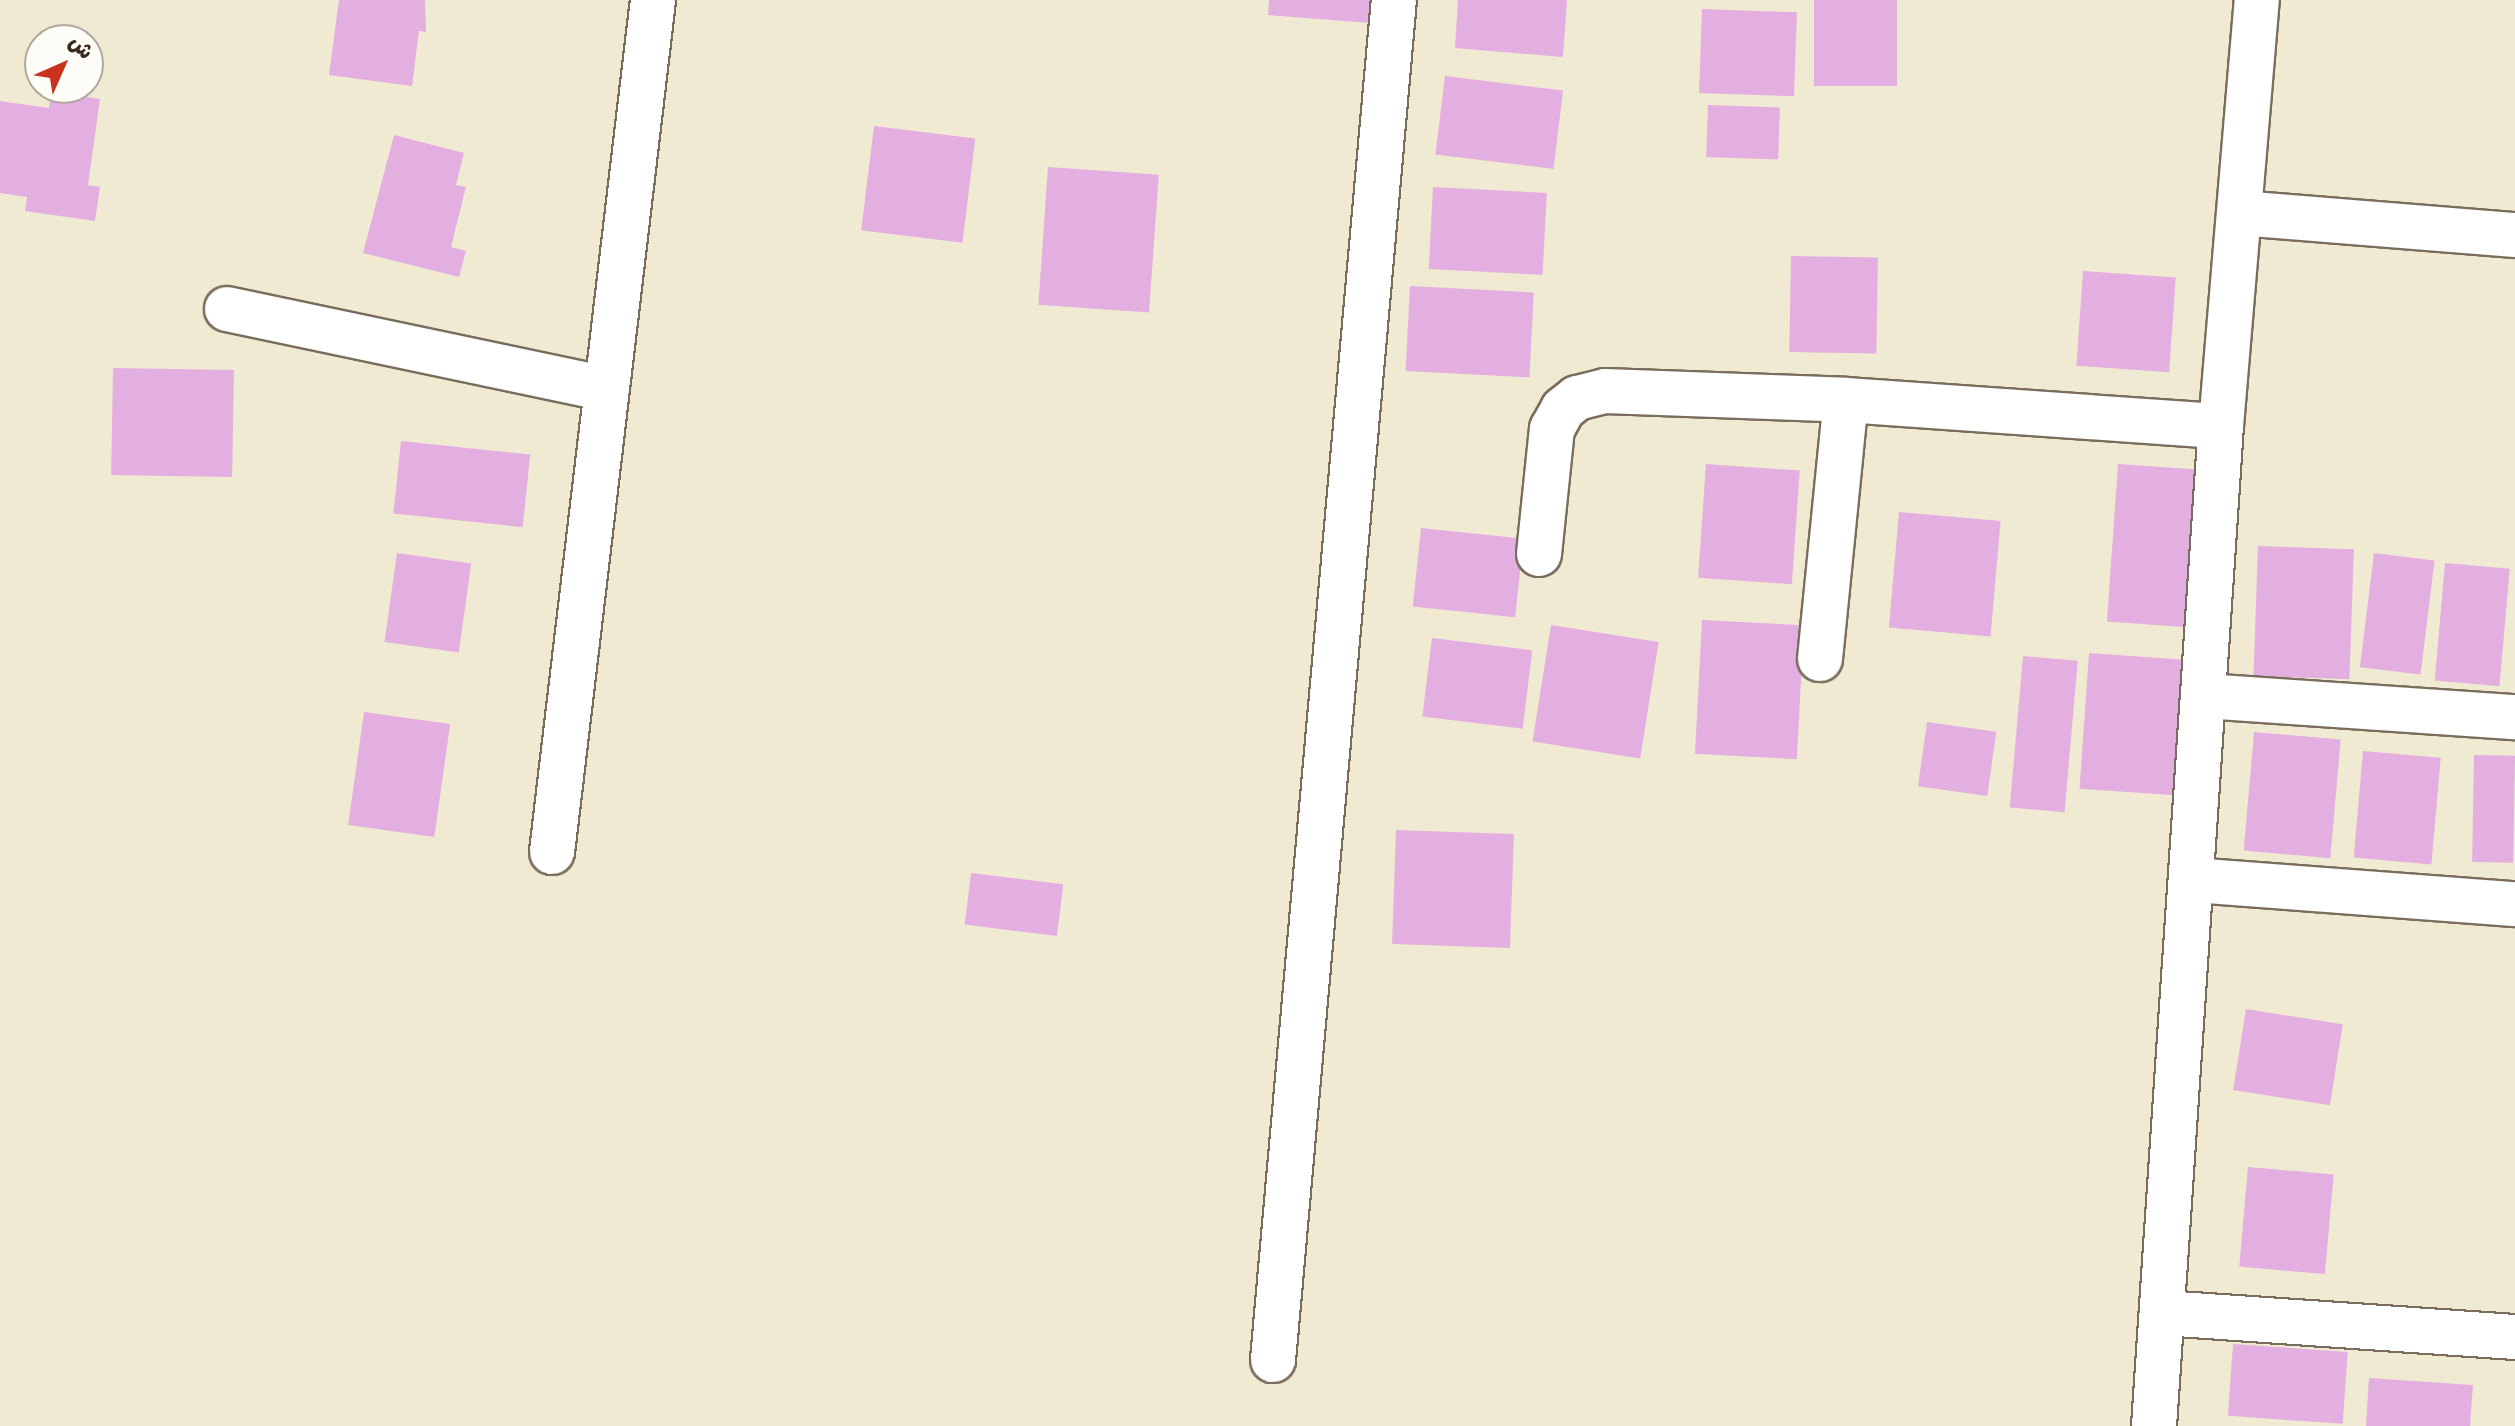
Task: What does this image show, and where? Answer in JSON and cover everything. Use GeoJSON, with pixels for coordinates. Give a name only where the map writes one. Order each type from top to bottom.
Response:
{"type":"FeatureCollection","features":[{"type":"Feature","properties":{"kind":"street"},"geometry":{"type":"LineString","coordinates":[[552,852],[653,0]]}},
{"type":"Feature","properties":{"kind":"street"},"geometry":{"type":"LineString","coordinates":[[1273,1360],[1394,0]]}},
{"type":"Feature","properties":{"kind":"street"},"geometry":{"type":"LineString","coordinates":[[2154,1426],[2193,880],[2221,426],[2257,0]]}},
{"type":"Feature","properties":{"kind":"street"},"geometry":{"type":"LineString","coordinates":[[2240,213],[2515,235]]}},
{"type":"Feature","properties":{"kind":"street"},"geometry":{"type":"LineString","coordinates":[[227,309],[607,389]]}},
{"type":"Feature","properties":{"kind":"street"},"geometry":{"type":"LineString","coordinates":[[1539,554],[1552,429],[1563,409],[1577,398],[1605,391],[1846,400],[2221,426]]}},
{"type":"Feature","properties":{"kind":"street"},"geometry":{"type":"LineString","coordinates":[[1820,659],[1846,400]]}},
{"type":"Feature","properties":{"kind":"street"},"geometry":{"type":"LineString","coordinates":[[2204,696],[2515,717]]}},
{"type":"Feature","properties":{"kind":"street"},"geometry":{"type":"LineString","coordinates":[[2193,880],[2515,904]]}},
{"type":"Feature","properties":{"kind":"street"},"geometry":{"type":"LineString","coordinates":[[2163,1313],[2515,1337]]}},
{"type":"Feature","properties":{"kind":"building"},"geometry":{"type":"Polygon","coordinates":[[[339,0],[425,0],[426,32],[419,31],[412,86],[329,75],[339,0]]]}},
{"type":"Feature","properties":{"kind":"building"},"geometry":{"type":"Polygon","coordinates":[[[1269,0],[1371,0],[1370,23],[1268,15],[1269,0]]]}},
{"type":"Feature","properties":{"kind":"building"},"geometry":{"type":"Polygon","coordinates":[[[1458,0],[1567,0],[1563,57],[1455,48],[1458,0]]]}},
{"type":"Feature","properties":{"kind":"building"},"geometry":{"type":"Polygon","coordinates":[[[1814,0],[1897,0],[1897,86],[1814,86],[1814,0]]]}},
{"type":"Feature","properties":{"kind":"building"},"geometry":{"type":"Polygon","coordinates":[[[1702,9],[1797,12],[1794,96],[1699,93],[1702,9]]]}},
{"type":"Feature","properties":{"kind":"building"},"geometry":{"type":"Polygon","coordinates":[[[1445,76],[1563,91],[1553,169],[1435,154],[1445,76]]]}},
{"type":"Feature","properties":{"kind":"building"},"geometry":{"type":"Polygon","coordinates":[[[0,101],[49,108],[50,104],[99,104],[88,185],[100,187],[95,221],[25,211],[27,197],[0,193],[0,101]]]}},
{"type":"Feature","properties":{"kind":"building"},"geometry":{"type":"Polygon","coordinates":[[[1708,105],[1780,108],[1778,159],[1706,157],[1708,105]]]}},
{"type":"Feature","properties":{"kind":"building"},"geometry":{"type":"Polygon","coordinates":[[[874,126],[975,138],[962,243],[861,230],[874,126]]]}},
{"type":"Feature","properties":{"kind":"building"},"geometry":{"type":"Polygon","coordinates":[[[394,135],[464,153],[456,185],[466,187],[451,247],[466,251],[459,277],[363,253],[394,135]]]}},
{"type":"Feature","properties":{"kind":"building"},"geometry":{"type":"Polygon","coordinates":[[[1048,167],[1159,175],[1149,312],[1038,305],[1048,167]]]}},
{"type":"Feature","properties":{"kind":"building"},"geometry":{"type":"Polygon","coordinates":[[[1433,187],[1547,193],[1543,275],[1429,269],[1433,187]]]}},
{"type":"Feature","properties":{"kind":"building"},"geometry":{"type":"Polygon","coordinates":[[[1791,256],[1878,258],[1876,354],[1789,352],[1791,256]]]}},
{"type":"Feature","properties":{"kind":"building"},"geometry":{"type":"Polygon","coordinates":[[[2083,271],[2176,277],[2169,372],[2076,366],[2083,271]]]}},
{"type":"Feature","properties":{"kind":"building"},"geometry":{"type":"Polygon","coordinates":[[[1410,286],[1534,292],[1529,377],[1406,371],[1410,286]]]}},
{"type":"Feature","properties":{"kind":"building"},"geometry":{"type":"Polygon","coordinates":[[[113,368],[234,370],[232,477],[111,475],[113,368]]]}},
{"type":"Feature","properties":{"kind":"building"},"geometry":{"type":"Polygon","coordinates":[[[401,441],[530,455],[523,527],[393,514],[401,441]]]}},
{"type":"Feature","properties":{"kind":"building"},"geometry":{"type":"Polygon","coordinates":[[[1706,464],[1800,471],[1792,584],[1698,578],[1706,464]]]}},
{"type":"Feature","properties":{"kind":"building"},"geometry":{"type":"Polygon","coordinates":[[[2118,464],[2198,470],[2187,627],[2107,622],[2118,464]]]}},
{"type":"Feature","properties":{"kind":"building"},"geometry":{"type":"Polygon","coordinates":[[[1899,512],[2001,521],[1991,636],[1889,628],[1899,512]]]}},
{"type":"Feature","properties":{"kind":"building"},"geometry":{"type":"Polygon","coordinates":[[[1421,528],[1523,539],[1515,617],[1413,607],[1421,528]]]}},
{"type":"Feature","properties":{"kind":"building"},"geometry":{"type":"Polygon","coordinates":[[[2258,546],[2354,549],[2349,679],[2253,676],[2258,546]]]}},
{"type":"Feature","properties":{"kind":"building"},"geometry":{"type":"Polygon","coordinates":[[[397,553],[471,563],[459,653],[384,642],[397,553]]]}},
{"type":"Feature","properties":{"kind":"building"},"geometry":{"type":"Polygon","coordinates":[[[2374,553],[2435,560],[2421,675],[2360,667],[2374,553]]]}},
{"type":"Feature","properties":{"kind":"building"},"geometry":{"type":"Polygon","coordinates":[[[2445,563],[2510,569],[2499,686],[2435,681],[2445,563]]]}},
{"type":"Feature","properties":{"kind":"building"},"geometry":{"type":"Polygon","coordinates":[[[1702,620],[1804,625],[1797,759],[1695,754],[1702,620]]]}},
{"type":"Feature","properties":{"kind":"building"},"geometry":{"type":"Polygon","coordinates":[[[1551,625],[1659,642],[1640,759],[1533,742],[1551,625]]]}},
{"type":"Feature","properties":{"kind":"building"},"geometry":{"type":"Polygon","coordinates":[[[1432,638],[1532,650],[1523,729],[1422,716],[1432,638]]]}},
{"type":"Feature","properties":{"kind":"building"},"geometry":{"type":"Polygon","coordinates":[[[2089,653],[2188,660],[2178,796],[2080,789],[2089,653]]]}},
{"type":"Feature","properties":{"kind":"building"},"geometry":{"type":"Polygon","coordinates":[[[2023,656],[2078,661],[2065,812],[2010,807],[2023,656]]]}},
{"type":"Feature","properties":{"kind":"building"},"geometry":{"type":"Polygon","coordinates":[[[364,712],[450,724],[434,837],[348,825],[364,712]]]}},
{"type":"Feature","properties":{"kind":"building"},"geometry":{"type":"Polygon","coordinates":[[[1927,722],[1996,732],[1987,796],[1918,786],[1927,722]]]}},
{"type":"Feature","properties":{"kind":"building"},"geometry":{"type":"Polygon","coordinates":[[[2254,732],[2341,740],[2330,858],[2244,851],[2254,732]]]}},
{"type":"Feature","properties":{"kind":"building"},"geometry":{"type":"Polygon","coordinates":[[[2363,751],[2441,758],[2431,864],[2354,858],[2363,751]]]}},
{"type":"Feature","properties":{"kind":"building"},"geometry":{"type":"Polygon","coordinates":[[[2474,755],[2515,756],[2513,863],[2472,862],[2474,755]]]}},
{"type":"Feature","properties":{"kind":"building"},"geometry":{"type":"Polygon","coordinates":[[[1396,830],[1514,834],[1510,948],[1392,944],[1396,830]]]}},
{"type":"Feature","properties":{"kind":"building"},"geometry":{"type":"Polygon","coordinates":[[[971,873],[1063,884],[1057,936],[965,925],[971,873]]]}},
{"type":"Feature","properties":{"kind":"building"},"geometry":{"type":"Polygon","coordinates":[[[2246,1009],[2343,1024],[2330,1105],[2233,1090],[2246,1009]]]}},
{"type":"Feature","properties":{"kind":"building"},"geometry":{"type":"Polygon","coordinates":[[[2248,1167],[2334,1174],[2325,1274],[2239,1267],[2248,1167]]]}},
{"type":"Feature","properties":{"kind":"building"},"geometry":{"type":"Polygon","coordinates":[[[2233,1344],[2348,1352],[2343,1424],[2228,1416],[2233,1344]]]}},
{"type":"Feature","properties":{"kind":"building"},"geometry":{"type":"Polygon","coordinates":[[[2369,1378],[2473,1385],[2470,1426],[2366,1426],[2369,1378]]]}}]}
